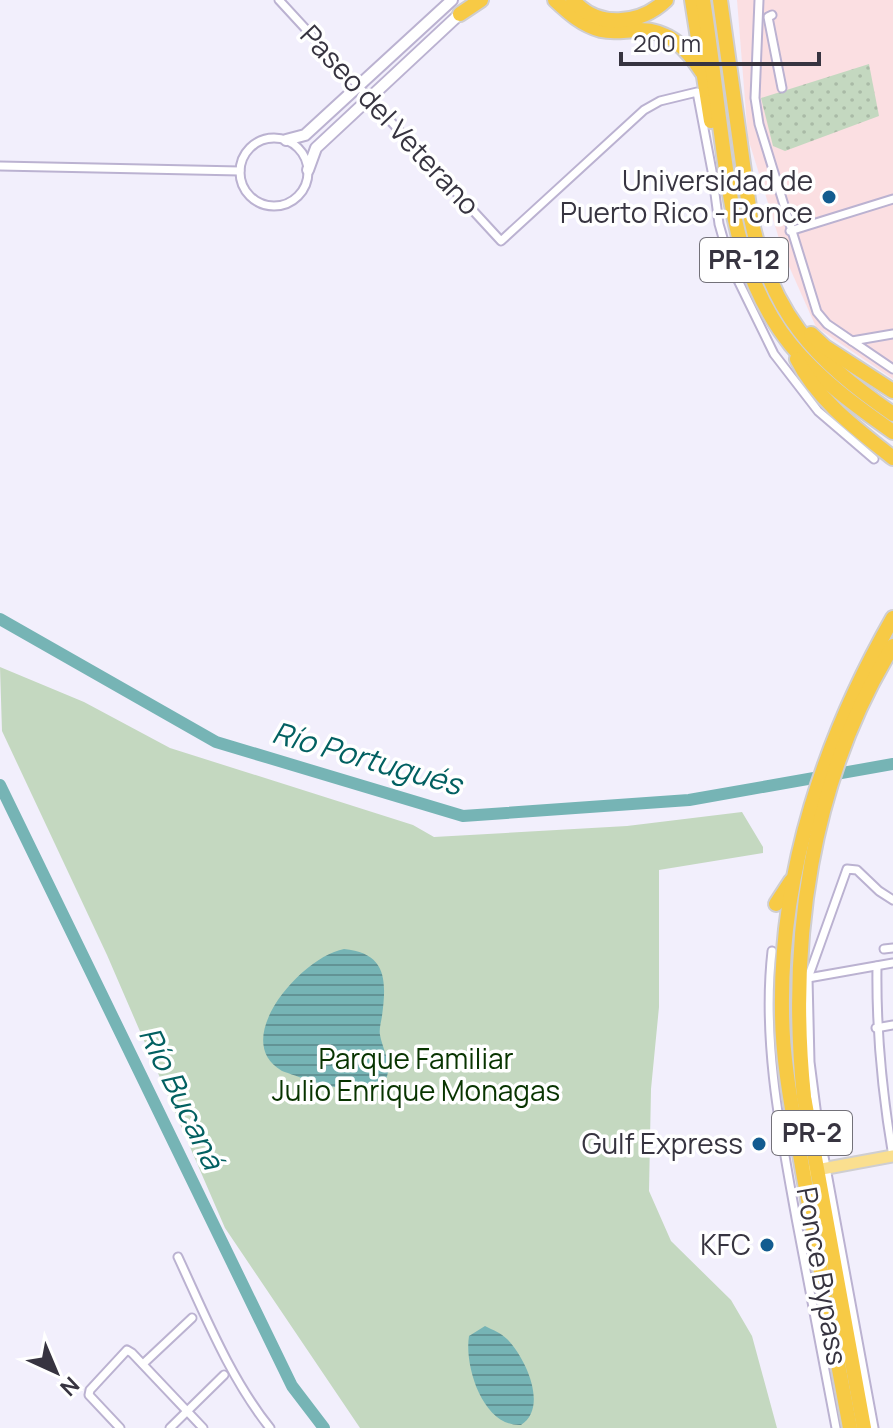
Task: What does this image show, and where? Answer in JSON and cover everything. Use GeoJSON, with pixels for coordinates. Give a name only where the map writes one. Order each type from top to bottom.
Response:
{"type":"FeatureCollection","features":[{"type":"Feature","properties":{"kind":"highway"},"geometry":{"type":"LineString","coordinates":[[460,14],[478,0]]}},
{"type":"Feature","properties":{"kind":"highway"},"geometry":{"type":"LineString","coordinates":[[555,0],[573,17],[596,28],[647,30],[663,34],[684,48],[702,72]]}},
{"type":"Feature","properties":{"kind":"highway"},"geometry":{"type":"LineString","coordinates":[[573,0],[592,15],[619,20],[643,16],[666,0]]}},
{"type":"Feature","properties":{"kind":"highway"},"geometry":{"type":"LineString","coordinates":[[692,0],[717,150],[726,167]]}},
{"type":"Feature","properties":{"kind":"highway","name":"PR-12"},"geometry":{"type":"LineString","coordinates":[[703,0],[736,229],[748,271],[760,298],[790,344],[844,397],[893,432]]}},
{"type":"Feature","properties":{"kind":"highway","name":"PR-12"},"geometry":{"type":"LineString","coordinates":[[720,0],[752,227],[764,264],[779,298],[802,336],[853,387],[893,414]]}},
{"type":"Feature","properties":{"kind":"highway"},"geometry":{"type":"LineString","coordinates":[[730,0],[734,53],[730,77]]}},
{"type":"Feature","properties":{"kind":"highway"},"geometry":{"type":"LineString","coordinates":[[779,298],[825,347],[893,391]]}},
{"type":"Feature","properties":{"kind":"highway"},"geometry":{"type":"LineString","coordinates":[[790,344],[805,375],[813,384],[837,410],[893,458]]}},
{"type":"Feature","properties":{"kind":"highway","name":"Ponce Bypass"},"geometry":{"type":"LineString","coordinates":[[850,1428],[804,1173],[778,1050],[783,978],[802,839],[820,777],[843,718],[893,618]]}},
{"type":"Feature","properties":{"kind":"highway","name":"Ponce Bypass"},"geometry":{"type":"LineString","coordinates":[[864,1428],[823,1169],[804,1097],[798,984],[804,905],[817,836],[831,786],[858,715],[893,646]]}},
{"type":"Feature","properties":{"kind":"highway"},"geometry":{"type":"LineString","coordinates":[[776,904],[795,874]]}},
{"type":"Feature","properties":{"kind":"main road"},"geometry":{"type":"LineString","coordinates":[[804,1173],[893,1156]]}},
{"type":"Feature","properties":{"kind":"street","name":"Paseo del Veterano"},"geometry":{"type":"LineString","coordinates":[[279,0],[501,241],[644,110],[660,101],[697,92],[719,224],[731,266],[774,354],[818,411],[874,459]]}},
{"type":"Feature","properties":{"kind":"street"},"geometry":{"type":"LineString","coordinates":[[452,0],[305,135],[286,140],[273,138],[255,144],[246,153],[240,171],[242,184],[249,195],[259,203],[271,206],[284,204],[298,196],[306,182],[316,148],[460,14]]}},
{"type":"Feature","properties":{"kind":"street"},"geometry":{"type":"LineString","coordinates":[[759,0],[755,98],[759,124],[817,312],[827,324],[893,369]]}},
{"type":"Feature","properties":{"kind":"street"},"geometry":{"type":"LineString","coordinates":[[758,20],[770,16],[782,88]]}},
{"type":"Feature","properties":{"kind":"street"},"geometry":{"type":"LineString","coordinates":[[286,140],[301,152],[308,170]]}},
{"type":"Feature","properties":{"kind":"street"},"geometry":{"type":"LineString","coordinates":[[0,166],[240,171]]}},
{"type":"Feature","properties":{"kind":"street"},"geometry":{"type":"LineString","coordinates":[[790,231],[893,199]]}},
{"type":"Feature","properties":{"kind":"street"},"geometry":{"type":"LineString","coordinates":[[851,341],[893,334]]}},
{"type":"Feature","properties":{"kind":"street"},"geometry":{"type":"LineString","coordinates":[[874,1428],[823,1169],[810,1062],[808,978],[847,869],[857,870],[893,900]]}},
{"type":"Feature","properties":{"kind":"street"},"geometry":{"type":"LineString","coordinates":[[772,951],[769,997],[778,1050],[773,1078],[788,1175],[836,1428]]}},
{"type":"Feature","properties":{"kind":"street"},"geometry":{"type":"LineString","coordinates":[[808,978],[893,963]]}},
{"type":"Feature","properties":{"kind":"street"},"geometry":{"type":"LineString","coordinates":[[877,966],[876,1028],[893,1156]]}},
{"type":"Feature","properties":{"kind":"street"},"geometry":{"type":"LineString","coordinates":[[876,1028],[893,1025]]}},
{"type":"Feature","properties":{"kind":"street"},"geometry":{"type":"LineString","coordinates":[[882,1090],[893,1088]]}},
{"type":"Feature","properties":{"kind":"street"},"geometry":{"type":"LineString","coordinates":[[178,1257],[214,1335],[254,1408],[270,1428]]}},
{"type":"Feature","properties":{"kind":"street"},"geometry":{"type":"LineString","coordinates":[[143,1364],[192,1318]]}},
{"type":"Feature","properties":{"kind":"street"},"geometry":{"type":"LineString","coordinates":[[120,1428],[92,1398],[90,1390],[127,1350],[203,1428]]}},
{"type":"Feature","properties":{"kind":"street"},"geometry":{"type":"LineString","coordinates":[[170,1428],[224,1375]]}},
{"type":"Feature","properties":{"kind":"shaded area","name":"Universidad de Puerto Rico - Ponce"},"geometry":{"type":"Polygon","coordinates":[[[737,0],[893,0],[893,379],[816,327],[784,255],[748,138],[737,0]]]}},
{"type":"Feature","properties":{"kind":"shaded area"},"geometry":{"type":"Polygon","coordinates":[[[344,949],[368,956],[381,970],[384,1003],[380,1032],[388,1071],[383,1082],[373,1088],[341,1088],[282,1071],[267,1057],[263,1040],[267,1021],[277,1001],[292,983],[327,955],[344,949]]]}},
{"type":"Feature","properties":{"kind":"shaded area"},"geometry":{"type":"Polygon","coordinates":[[[485,1326],[507,1339],[527,1369],[534,1395],[533,1406],[529,1417],[521,1425],[508,1423],[496,1416],[487,1406],[473,1378],[469,1336],[485,1326]]]}},
{"type":"Feature","properties":{"kind":"green space"},"geometry":{"type":"Polygon","coordinates":[[[869,64],[879,116],[785,151],[773,146],[761,98],[869,64]]]}},
{"type":"Feature","properties":{"kind":"green space","name":"Parque Familiar Julio Enrique Monagas"},"geometry":{"type":"Polygon","coordinates":[[[0,667],[84,702],[170,748],[413,825],[434,837],[627,826],[742,812],[763,847],[763,853],[659,870],[659,1007],[651,1089],[649,1191],[671,1241],[731,1300],[752,1336],[777,1428],[360,1428],[225,1228],[107,955],[2,731],[0,667]]]}},
{"type":"Feature","properties":{"kind":"waterway","name":"Río Portugués"},"geometry":{"type":"LineString","coordinates":[[0,619],[216,742],[463,816],[689,800],[893,764]]}},
{"type":"Feature","properties":{"kind":"waterway","name":"Río Bucaná"},"geometry":{"type":"LineString","coordinates":[[0,785],[292,1386],[324,1428]]}},
{"type":"Feature","properties":{"kind":"place","name":"Universidad de Puerto Rico - Ponce"},"geometry":{"type":"Point","coordinates":[829,197]}},
{"type":"Feature","properties":{"kind":"place","name":"Gulf Express"},"geometry":{"type":"Point","coordinates":[759,1144]}},
{"type":"Feature","properties":{"kind":"place","name":"KFC"},"geometry":{"type":"Point","coordinates":[767,1245]}}]}
